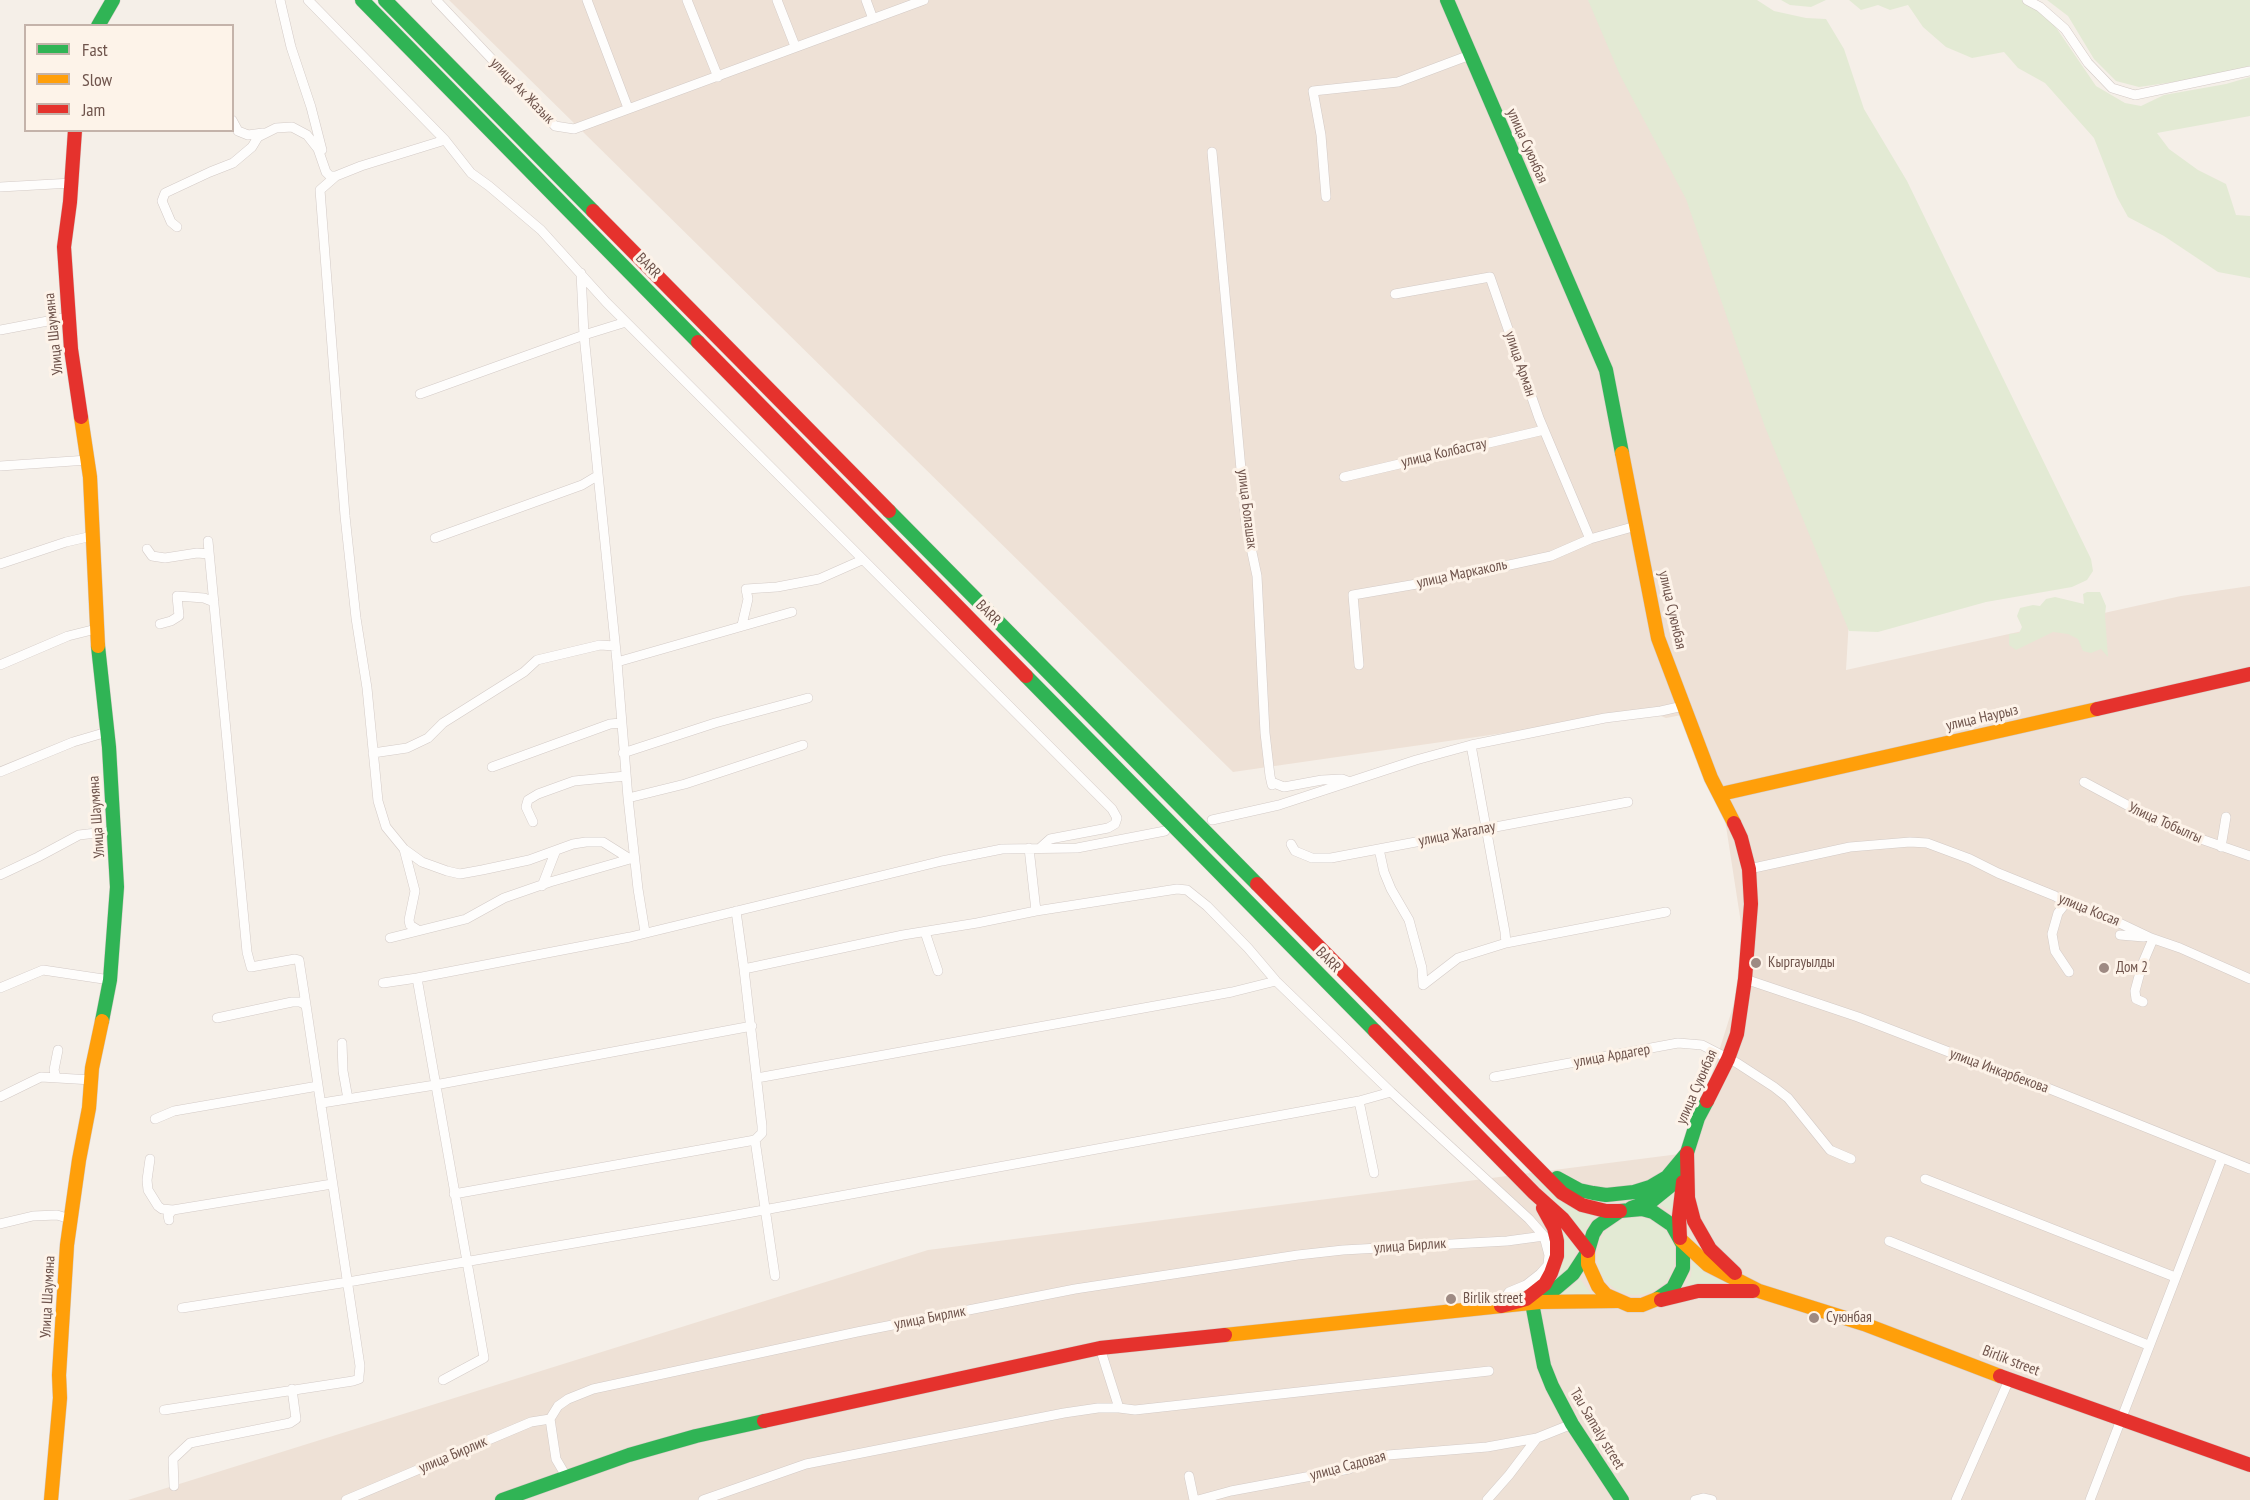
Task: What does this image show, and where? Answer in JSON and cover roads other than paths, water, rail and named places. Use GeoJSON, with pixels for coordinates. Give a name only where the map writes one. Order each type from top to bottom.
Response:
{"type":"FeatureCollection","features":[{"type":"Feature","properties":{"kind":"main road"},"geometry":{"type":"LineString","coordinates":[[99,24],[113,0]]}},
{"type":"Feature","properties":{"kind":"main road","name":"BARR"},"geometry":{"type":"LineString","coordinates":[[362,0],[1534,1193],[1563,1219],[1588,1251]]}},
{"type":"Feature","properties":{"kind":"main road","name":"BARR"},"geometry":{"type":"LineString","coordinates":[[385,0],[1568,1198],[1593,1208],[1625,1210]]}},
{"type":"Feature","properties":{"kind":"main road","name":"улица Суюнбая"},"geometry":{"type":"LineString","coordinates":[[1447,0],[1606,370],[1658,638],[1711,778],[1741,838],[1749,868],[1751,904],[1745,979],[1737,1034],[1728,1059],[1698,1118],[1687,1153],[1674,1182],[1653,1200],[1625,1210]]}},
{"type":"Feature","properties":{"kind":"main road","name":"Улица Шаумяна"},"geometry":{"type":"LineString","coordinates":[[51,1500],[60,1398],[59,1376],[70,1219],[93,1080],[92,1068],[110,980],[117,887],[107,732],[96,630],[90,477],[71,349],[64,247],[72,183],[75,132]]}},
{"type":"Feature","properties":{"kind":"main road","name":"улица Наурыз"},"geometry":{"type":"LineString","coordinates":[[1721,794],[2250,674]]}},
{"type":"Feature","properties":{"kind":"main road"},"geometry":{"type":"LineString","coordinates":[[1529,1159],[1579,1190],[1606,1195],[1621,1194],[1650,1187],[1660,1182],[1687,1153]]}},
{"type":"Feature","properties":{"kind":"main road"},"geometry":{"type":"LineString","coordinates":[[1654,1302],[1673,1288],[1679,1279],[1684,1256],[1679,1216],[1687,1153]]}},
{"type":"Feature","properties":{"kind":"main road"},"geometry":{"type":"LineString","coordinates":[[1687,1153],[1688,1198],[1699,1232],[1717,1257],[1759,1291]]}},
{"type":"Feature","properties":{"kind":"main road"},"geometry":{"type":"LineString","coordinates":[[1501,1306],[1521,1301],[1536,1293],[1545,1284],[1555,1265],[1557,1248],[1554,1228],[1534,1193]]}},
{"type":"Feature","properties":{"kind":"main road"},"geometry":{"type":"LineString","coordinates":[[1542,1302],[1573,1274],[1588,1251],[1598,1226],[1625,1210],[1653,1212],[1663,1217],[1672,1225],[1681,1240],[1708,1265],[1759,1291]]}},
{"type":"Feature","properties":{"kind":"main road"},"geometry":{"type":"LineString","coordinates":[[1588,1251],[1591,1276],[1598,1286],[1617,1301]]}},
{"type":"Feature","properties":{"kind":"main road"},"geometry":{"type":"LineString","coordinates":[[502,1500],[529,1495],[566,1476],[629,1455],[707,1434],[1100,1348],[1574,1299],[1617,1301],[1629,1305],[1654,1302],[1698,1291],[1759,1291]]}},
{"type":"Feature","properties":{"kind":"main road","name":"Birlik street"},"geometry":{"type":"LineString","coordinates":[[1759,1291],[1855,1321],[2009,1380],[2250,1465]]}},
{"type":"Feature","properties":{"kind":"main road","name":"Tau Samaly street"},"geometry":{"type":"LineString","coordinates":[[1542,1302],[1544,1366],[1572,1424],[1622,1500]]}},
{"type":"Feature","properties":{"kind":"street"},"geometry":{"type":"LineString","coordinates":[[280,0],[291,47],[311,107],[322,150],[322,161]]}},
{"type":"Feature","properties":{"kind":"street"},"geometry":{"type":"LineString","coordinates":[[308,0],[445,140],[471,174],[489,186],[541,230],[626,322],[1112,809],[1118,818],[1115,824],[1108,828],[1050,839],[1040,848]]}},
{"type":"Feature","properties":{"kind":"street","name":"улица Ак Жазык"},"geometry":{"type":"LineString","coordinates":[[436,0],[555,126],[574,129],[924,0]]}},
{"type":"Feature","properties":{"kind":"street"},"geometry":{"type":"LineString","coordinates":[[587,0],[628,108]]}},
{"type":"Feature","properties":{"kind":"street"},"geometry":{"type":"LineString","coordinates":[[687,0],[718,77]]}},
{"type":"Feature","properties":{"kind":"street"},"geometry":{"type":"LineString","coordinates":[[777,0],[795,46]]}},
{"type":"Feature","properties":{"kind":"street"},"geometry":{"type":"LineString","coordinates":[[866,0],[873,19]]}},
{"type":"Feature","properties":{"kind":"street"},"geometry":{"type":"LineString","coordinates":[[2027,0],[2040,7],[2065,29],[2088,63],[2112,88],[2135,95],[2250,71]]}},
{"type":"Feature","properties":{"kind":"street"},"geometry":{"type":"LineString","coordinates":[[1326,197],[1322,135],[1313,91],[1398,82],[1470,55]]}},
{"type":"Feature","properties":{"kind":"street"},"geometry":{"type":"LineString","coordinates":[[234,124],[238,131],[248,135],[284,126],[299,130],[314,141],[330,176],[336,176]]}},
{"type":"Feature","properties":{"kind":"street"},"geometry":{"type":"LineString","coordinates":[[177,227],[171,222],[162,201],[165,193],[233,163],[252,147],[263,133]]}},
{"type":"Feature","properties":{"kind":"street"},"geometry":{"type":"LineString","coordinates":[[445,140],[361,166],[336,176],[320,190],[344,505],[380,810],[386,827],[411,855],[431,866],[460,873],[528,860],[573,844],[603,842],[632,859]]}},
{"type":"Feature","properties":{"kind":"street","name":"улица Болашак"},"geometry":{"type":"LineString","coordinates":[[1212,152],[1246,524],[1257,576],[1265,733],[1270,776],[1272,785],[1274,783],[1284,787],[1342,779],[1350,782]]}},
{"type":"Feature","properties":{"kind":"street"},"geometry":{"type":"LineString","coordinates":[[0,187],[72,183]]}},
{"type":"Feature","properties":{"kind":"street"},"geometry":{"type":"LineString","coordinates":[[581,273],[584,335],[617,662],[632,859],[645,932]]}},
{"type":"Feature","properties":{"kind":"street","name":"улица Арман"},"geometry":{"type":"LineString","coordinates":[[1395,294],[1490,277],[1544,430],[1590,539]]}},
{"type":"Feature","properties":{"kind":"street"},"geometry":{"type":"LineString","coordinates":[[0,330],[69,317]]}},
{"type":"Feature","properties":{"kind":"street"},"geometry":{"type":"LineString","coordinates":[[420,394],[626,322]]}},
{"type":"Feature","properties":{"kind":"street","name":"улица Колбастау"},"geometry":{"type":"LineString","coordinates":[[1344,477],[1544,430]]}},
{"type":"Feature","properties":{"kind":"street"},"geometry":{"type":"LineString","coordinates":[[0,466],[88,460]]}},
{"type":"Feature","properties":{"kind":"street"},"geometry":{"type":"LineString","coordinates":[[435,538],[582,485],[597,476]]}},
{"type":"Feature","properties":{"kind":"street","name":"улица Маркаколь"},"geometry":{"type":"LineString","coordinates":[[1359,665],[1353,595],[1440,580],[1551,556],[1590,539],[1636,526]]}},
{"type":"Feature","properties":{"kind":"street"},"geometry":{"type":"LineString","coordinates":[[0,564],[66,542],[92,536]]}},
{"type":"Feature","properties":{"kind":"street"},"geometry":{"type":"LineString","coordinates":[[164,1410],[358,1379],[360,1366],[299,960],[251,968],[247,952],[208,541]]}},
{"type":"Feature","properties":{"kind":"street"},"geometry":{"type":"LineString","coordinates":[[147,549],[152,556],[165,558],[197,553],[209,554]]}},
{"type":"Feature","properties":{"kind":"street"},"geometry":{"type":"LineString","coordinates":[[742,626],[748,599],[746,589],[777,587],[819,579],[862,560]]}},
{"type":"Feature","properties":{"kind":"street"},"geometry":{"type":"LineString","coordinates":[[160,624],[179,616],[177,596],[204,598],[214,602]]}},
{"type":"Feature","properties":{"kind":"street"},"geometry":{"type":"LineString","coordinates":[[617,662],[792,612]]}},
{"type":"Feature","properties":{"kind":"street"},"geometry":{"type":"LineString","coordinates":[[0,665],[68,636],[96,630]]}},
{"type":"Feature","properties":{"kind":"street"},"geometry":{"type":"LineString","coordinates":[[373,753],[407,748],[421,743],[443,723],[525,672],[537,660],[600,645],[615,646]]}},
{"type":"Feature","properties":{"kind":"street"},"geometry":{"type":"LineString","coordinates":[[623,753],[715,723],[808,698]]}},
{"type":"Feature","properties":{"kind":"street"},"geometry":{"type":"LineString","coordinates":[[1212,820],[1279,805],[1416,760],[1471,745],[1572,724],[1683,706]]}},
{"type":"Feature","properties":{"kind":"street"},"geometry":{"type":"LineString","coordinates":[[492,767],[610,724],[621,723]]}},
{"type":"Feature","properties":{"kind":"street"},"geometry":{"type":"LineString","coordinates":[[0,772],[73,742],[107,732]]}},
{"type":"Feature","properties":{"kind":"street"},"geometry":{"type":"LineString","coordinates":[[628,798],[685,784],[803,745]]}},
{"type":"Feature","properties":{"kind":"street"},"geometry":{"type":"LineString","coordinates":[[1471,745],[1506,932],[1506,943]]}},
{"type":"Feature","properties":{"kind":"street"},"geometry":{"type":"LineString","coordinates":[[533,822],[526,807],[528,800],[538,794],[574,782],[626,776]]}},
{"type":"Feature","properties":{"kind":"street","name":"Улица Тобылгы"},"geometry":{"type":"LineString","coordinates":[[2084,782],[2131,809],[2221,847],[2250,856]]}},
{"type":"Feature","properties":{"kind":"street","name":"улица Жагалау"},"geometry":{"type":"LineString","coordinates":[[1291,844],[1295,851],[1312,858],[1331,858],[1628,802]]}},
{"type":"Feature","properties":{"kind":"street"},"geometry":{"type":"LineString","coordinates":[[2221,847],[2226,817]]}},
{"type":"Feature","properties":{"kind":"street"},"geometry":{"type":"LineString","coordinates":[[0,875],[79,835],[114,831]]}},
{"type":"Feature","properties":{"kind":"street"},"geometry":{"type":"LineString","coordinates":[[383,983],[645,932],[942,861],[1002,849],[1077,848],[1165,831]]}},
{"type":"Feature","properties":{"kind":"street","name":"улица Косая"},"geometry":{"type":"LineString","coordinates":[[1749,868],[1850,847],[1910,842],[1927,843],[1977,862],[2066,903],[2111,919],[2250,979]]}},
{"type":"Feature","properties":{"kind":"street"},"geometry":{"type":"LineString","coordinates":[[1029,848],[1036,911]]}},
{"type":"Feature","properties":{"kind":"street"},"geometry":{"type":"LineString","coordinates":[[404,849],[414,891],[409,920],[410,925],[418,930]]}},
{"type":"Feature","properties":{"kind":"street"},"geometry":{"type":"LineString","coordinates":[[1379,849],[1384,872],[1391,889],[1409,920],[1422,968],[1423,985],[1458,958],[1506,943],[1666,912]]}},
{"type":"Feature","properties":{"kind":"street"},"geometry":{"type":"LineString","coordinates":[[542,886],[556,850]]}},
{"type":"Feature","properties":{"kind":"street"},"geometry":{"type":"LineString","coordinates":[[390,938],[466,919],[504,898],[632,859]]}},
{"type":"Feature","properties":{"kind":"street"},"geometry":{"type":"LineString","coordinates":[[744,969],[1036,911],[1176,888],[1187,890],[1207,906],[1276,981],[1391,1092],[1529,1219],[1544,1236],[1549,1256],[1548,1264],[1526,1285],[1509,1292],[1501,1306]]}},
{"type":"Feature","properties":{"kind":"street"},"geometry":{"type":"LineString","coordinates":[[2066,903],[2058,913],[2052,934],[2055,951],[2069,972]]}},
{"type":"Feature","properties":{"kind":"street"},"geometry":{"type":"LineString","coordinates":[[454,1194],[755,1140],[762,1133],[752,1026],[736,911]]}},
{"type":"Feature","properties":{"kind":"street"},"geometry":{"type":"LineString","coordinates":[[925,932],[938,971]]}},
{"type":"Feature","properties":{"kind":"street"},"geometry":{"type":"LineString","coordinates":[[2120,935],[2151,938],[2135,991],[2136,999],[2143,1002]]}},
{"type":"Feature","properties":{"kind":"street"},"geometry":{"type":"LineString","coordinates":[[0,988],[43,970],[110,980]]}},
{"type":"Feature","properties":{"kind":"street"},"geometry":{"type":"LineString","coordinates":[[417,978],[465,1261],[484,1358],[442,1380]]}},
{"type":"Feature","properties":{"kind":"street","name":"улица Инкарбекова"},"geometry":{"type":"LineString","coordinates":[[1745,979],[1848,1013],[2025,1079],[2250,1169]]}},
{"type":"Feature","properties":{"kind":"street"},"geometry":{"type":"LineString","coordinates":[[757,1078],[1232,992],[1276,981]]}},
{"type":"Feature","properties":{"kind":"street"},"geometry":{"type":"LineString","coordinates":[[217,1018],[292,1002],[306,1005]]}},
{"type":"Feature","properties":{"kind":"street"},"geometry":{"type":"LineString","coordinates":[[322,1103],[435,1085],[752,1026]]}},
{"type":"Feature","properties":{"kind":"street"},"geometry":{"type":"LineString","coordinates":[[342,1043],[343,1071],[348,1099]]}},
{"type":"Feature","properties":{"kind":"street","name":"улица Ардагер"},"geometry":{"type":"LineString","coordinates":[[1494,1077],[1678,1043],[1702,1045],[1774,1087],[1788,1098],[1830,1150],[1851,1159]]}},
{"type":"Feature","properties":{"kind":"street"},"geometry":{"type":"LineString","coordinates":[[56,1077],[54,1070],[58,1050]]}},
{"type":"Feature","properties":{"kind":"street"},"geometry":{"type":"LineString","coordinates":[[0,1097],[41,1077],[93,1080]]}},
{"type":"Feature","properties":{"kind":"street"},"geometry":{"type":"LineString","coordinates":[[154,1119],[174,1111],[318,1086]]}},
{"type":"Feature","properties":{"kind":"street"},"geometry":{"type":"LineString","coordinates":[[182,1308],[348,1282],[764,1210],[1359,1101],[1391,1092]]}},
{"type":"Feature","properties":{"kind":"street"},"geometry":{"type":"LineString","coordinates":[[1359,1101],[1374,1173]]}},
{"type":"Feature","properties":{"kind":"street"},"geometry":{"type":"LineString","coordinates":[[755,1140],[776,1276]]}},
{"type":"Feature","properties":{"kind":"street"},"geometry":{"type":"LineString","coordinates":[[2090,1500],[2222,1158]]}},
{"type":"Feature","properties":{"kind":"street"},"geometry":{"type":"LineString","coordinates":[[150,1159],[148,1190],[162,1209],[173,1210],[332,1184]]}},
{"type":"Feature","properties":{"kind":"street"},"geometry":{"type":"LineString","coordinates":[[1925,1179],[2175,1277]]}},
{"type":"Feature","properties":{"kind":"street"},"geometry":{"type":"LineString","coordinates":[[169,1220],[168,1215],[173,1210]]}},
{"type":"Feature","properties":{"kind":"street"},"geometry":{"type":"LineString","coordinates":[[0,1224],[33,1216],[57,1215],[70,1219]]}},
{"type":"Feature","properties":{"kind":"street","name":"улица Бирлик"},"geometry":{"type":"LineString","coordinates":[[346,1500],[531,1422],[550,1419],[552,1413],[563,1402],[578,1393],[593,1389],[1058,1292],[1298,1255],[1507,1241],[1544,1236]]}},
{"type":"Feature","properties":{"kind":"street"},"geometry":{"type":"LineString","coordinates":[[1889,1241],[2148,1345]]}},
{"type":"Feature","properties":{"kind":"street"},"geometry":{"type":"LineString","coordinates":[[1100,1348],[1119,1408]]}},
{"type":"Feature","properties":{"kind":"street"},"geometry":{"type":"LineString","coordinates":[[703,1500],[806,1464],[1064,1413],[1098,1408],[1135,1410],[1489,1371]]}},
{"type":"Feature","properties":{"kind":"street"},"geometry":{"type":"LineString","coordinates":[[1959,1499],[2009,1380]]}},
{"type":"Feature","properties":{"kind":"street"},"geometry":{"type":"LineString","coordinates":[[174,1486],[173,1459],[190,1443],[290,1423],[296,1419],[292,1389]]}},
{"type":"Feature","properties":{"kind":"street"},"geometry":{"type":"LineString","coordinates":[[550,1419],[556,1460],[566,1476]]}},
{"type":"Feature","properties":{"kind":"street","name":"улица Садовая"},"geometry":{"type":"LineString","coordinates":[[1196,1500],[1231,1491],[1349,1469],[1362,1462],[1388,1455],[1487,1447],[1536,1438],[1572,1424]]}},
{"type":"Feature","properties":{"kind":"street"},"geometry":{"type":"LineString","coordinates":[[1492,1498],[1536,1438]]}},
{"type":"Feature","properties":{"kind":"street"},"geometry":{"type":"LineString","coordinates":[[1189,1476],[1196,1500]]}},
{"type":"Feature","properties":{"kind":"street"},"geometry":{"type":"LineString","coordinates":[[1695,1500],[1702,1498],[1712,1500]]}},
{"type":"Feature","properties":{"kind":"place","name":"Кыргауылды"},"geometry":{"type":"Point","coordinates":[1756,963]}},
{"type":"Feature","properties":{"kind":"place","name":"Дом 2"},"geometry":{"type":"Point","coordinates":[2104,968]}},
{"type":"Feature","properties":{"kind":"place","name":"Birlik street"},"geometry":{"type":"Point","coordinates":[1451,1299]}},
{"type":"Feature","properties":{"kind":"place","name":"Суюнбая"},"geometry":{"type":"Point","coordinates":[1814,1318]}}]}
